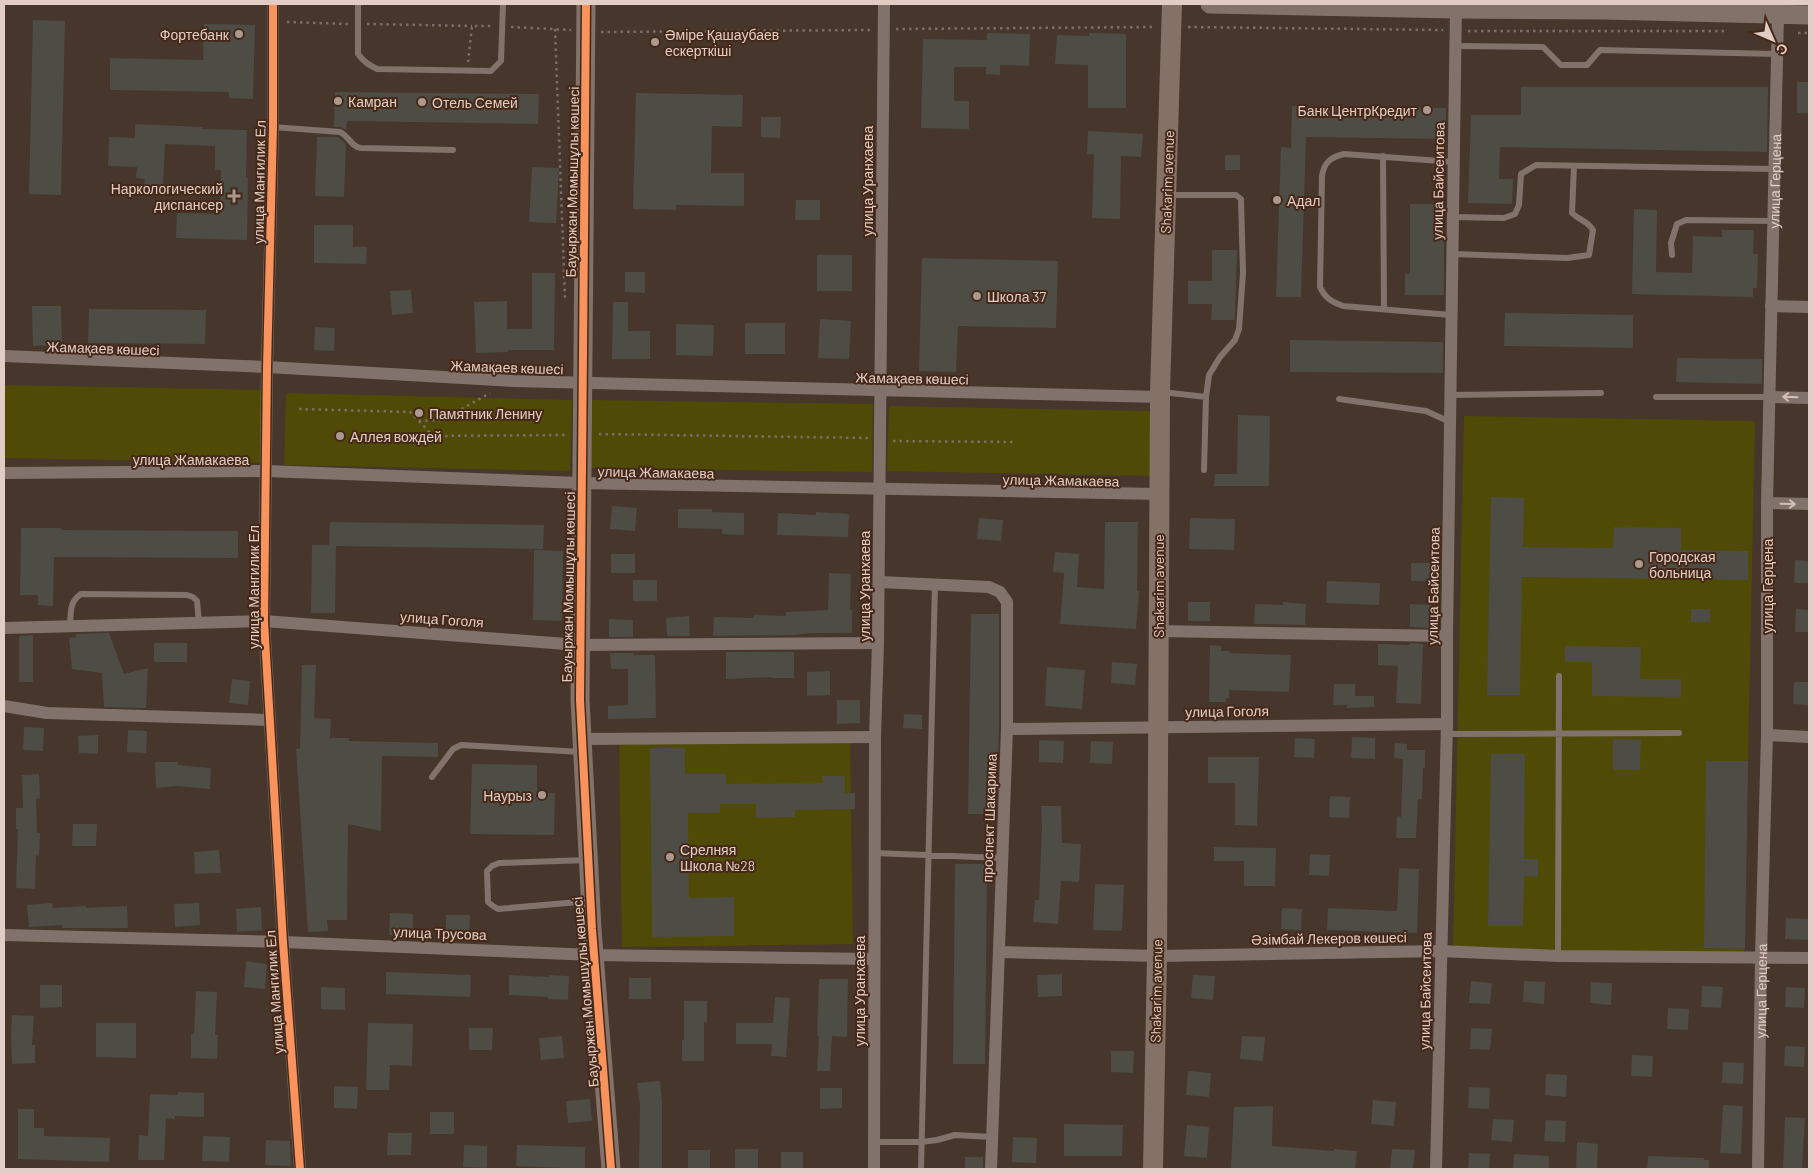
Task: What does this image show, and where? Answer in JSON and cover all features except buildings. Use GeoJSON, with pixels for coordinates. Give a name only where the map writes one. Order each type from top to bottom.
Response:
{"type":"FeatureCollection","features":[{"type":"Feature","properties":{"kind":"main road","name":"Shakarim avenue"},"geometry":{"type":"LineString","coordinates":[[1153,1169],[1157,956],[1158,494],[1172,4]]}},
{"type":"Feature","properties":{"kind":"street","name":"улица Мангилик Ел"},"geometry":{"type":"LineString","coordinates":[[273,4],[273,127],[267,367],[264,621],[283,942],[300,1169]]}},
{"type":"Feature","properties":{"kind":"street","name":"Бауыржан Момышұлы көшесі"},"geometry":{"type":"LineString","coordinates":[[586,4],[579,645],[590,901],[611,1169]]}},
{"type":"Feature","properties":{"kind":"street","name":"улица Уранхаева"},"geometry":{"type":"LineString","coordinates":[[874,1169],[874,853],[879,582],[884,4]]}},
{"type":"Feature","properties":{"kind":"street"},"geometry":{"type":"LineString","coordinates":[[1210,4],[1604,7],[1778,16],[1809,15]]}},
{"type":"Feature","properties":{"kind":"street","name":"улица Байсеитова"},"geometry":{"type":"LineString","coordinates":[[1436,1169],[1447,729],[1456,7]]}},
{"type":"Feature","properties":{"kind":"street","name":"улица Герцена"},"geometry":{"type":"LineString","coordinates":[[1758,1169],[1767,735],[1767,503],[1778,16]]}},
{"type":"Feature","properties":{"kind":"street"},"geometry":{"type":"LineString","coordinates":[[1772,306],[1809,307]]}},
{"type":"Feature","properties":{"kind":"street","name":"Жамақаев көшесі"},"geometry":{"type":"LineString","coordinates":[[4,356],[267,367],[513,381],[880,390],[1160,394]]}},
{"type":"Feature","properties":{"kind":"street"},"geometry":{"type":"LineString","coordinates":[[1770,397],[1809,398]]}},
{"type":"Feature","properties":{"kind":"street","name":"улица Жамакаева"},"geometry":{"type":"LineString","coordinates":[[4,473],[266,471],[581,483],[1158,494]]}},
{"type":"Feature","properties":{"kind":"street"},"geometry":{"type":"LineString","coordinates":[[1767,503],[1809,504]]}},
{"type":"Feature","properties":{"kind":"street","name":"проспект Шакарима"},"geometry":{"type":"LineString","coordinates":[[879,582],[935,583],[989,587],[1000,592],[1007,602],[1007,729],[991,1169]]}},
{"type":"Feature","properties":{"kind":"street","name":"улица Гоголя"},"geometry":{"type":"LineString","coordinates":[[4,628],[264,621],[579,645],[878,643]]}},
{"type":"Feature","properties":{"kind":"street"},"geometry":{"type":"LineString","coordinates":[[1158,632],[1447,636]]}},
{"type":"Feature","properties":{"kind":"street"},"geometry":{"type":"LineString","coordinates":[[4,706],[47,713],[269,720]]}},
{"type":"Feature","properties":{"kind":"street","name":"улица Гоголя"},"geometry":{"type":"LineString","coordinates":[[1007,729],[1158,727],[1447,729]]}},
{"type":"Feature","properties":{"kind":"street"},"geometry":{"type":"LineString","coordinates":[[1767,735],[1809,737]]}},
{"type":"Feature","properties":{"kind":"street"},"geometry":{"type":"LineString","coordinates":[[582,745],[875,737]]}},
{"type":"Feature","properties":{"kind":"street","name":"улица Трусова"},"geometry":{"type":"LineString","coordinates":[[4,934],[283,942],[594,955],[874,958]]}},
{"type":"Feature","properties":{"kind":"street","name":"Әзімбай Лекеров көшесі"},"geometry":{"type":"LineString","coordinates":[[1000,952],[1157,956],[1440,951],[1558,956],[1761,956],[1809,958]]}},
{"type":"Feature","properties":{"kind":"lane"},"geometry":{"type":"LineString","coordinates":[[358,4],[358,54],[370,66],[377,69],[491,71],[501,60],[504,4]]}},
{"type":"Feature","properties":{"kind":"lane"},"geometry":{"type":"LineString","coordinates":[[1456,46],[1543,47],[1561,65],[1587,65],[1600,50],[1776,54]]}},
{"type":"Feature","properties":{"kind":"lane"},"geometry":{"type":"LineString","coordinates":[[273,127],[340,132],[344,134],[353,146],[361,148],[453,150]]}},
{"type":"Feature","properties":{"kind":"lane"},"geometry":{"type":"LineString","coordinates":[[1451,315],[1343,306],[1328,299],[1320,286],[1322,176],[1328,160],[1344,154],[1454,162]]}},
{"type":"Feature","properties":{"kind":"lane"},"geometry":{"type":"LineString","coordinates":[[1383,156],[1384,309]]}},
{"type":"Feature","properties":{"kind":"lane"},"geometry":{"type":"LineString","coordinates":[[1453,217],[1504,218],[1515,214],[1519,205],[1521,174],[1536,165],[1774,168]]}},
{"type":"Feature","properties":{"kind":"lane"},"geometry":{"type":"LineString","coordinates":[[1452,254],[1567,258],[1589,254],[1593,230],[1588,222],[1578,219],[1572,213],[1574,166]]}},
{"type":"Feature","properties":{"kind":"lane"},"geometry":{"type":"LineString","coordinates":[[1166,195],[1236,195],[1241,199],[1243,273],[1239,329],[1235,340],[1220,357],[1209,375],[1206,397],[1204,470]]}},
{"type":"Feature","properties":{"kind":"lane"},"geometry":{"type":"LineString","coordinates":[[1672,255],[1671,243],[1677,224],[1686,220],[1773,221]]}},
{"type":"Feature","properties":{"kind":"lane"},"geometry":{"type":"LineString","coordinates":[[1450,395],[1601,393]]}},
{"type":"Feature","properties":{"kind":"lane"},"geometry":{"type":"LineString","coordinates":[[1160,394],[1206,397]]}},
{"type":"Feature","properties":{"kind":"lane"},"geometry":{"type":"LineString","coordinates":[[1656,397],[1770,397]]}},
{"type":"Feature","properties":{"kind":"lane"},"geometry":{"type":"LineString","coordinates":[[1339,399],[1426,411],[1450,422]]}},
{"type":"Feature","properties":{"kind":"lane"},"geometry":{"type":"LineString","coordinates":[[921,1169],[935,583]]}},
{"type":"Feature","properties":{"kind":"lane"},"geometry":{"type":"LineString","coordinates":[[70,626],[72,603],[81,594],[187,595],[197,601],[199,623]]}},
{"type":"Feature","properties":{"kind":"lane"},"geometry":{"type":"LineString","coordinates":[[1558,956],[1559,676]]}},
{"type":"Feature","properties":{"kind":"lane"},"geometry":{"type":"LineString","coordinates":[[1447,729],[1559,734],[1679,733]]}},
{"type":"Feature","properties":{"kind":"lane"},"geometry":{"type":"LineString","coordinates":[[432,777],[453,749],[461,745],[582,745]]}},
{"type":"Feature","properties":{"kind":"lane"},"geometry":{"type":"LineString","coordinates":[[874,853],[1003,858]]}},
{"type":"Feature","properties":{"kind":"lane"},"geometry":{"type":"LineString","coordinates":[[588,860],[499,863],[492,866],[487,872],[488,902],[498,909],[590,901]]}},
{"type":"Feature","properties":{"kind":"lane"},"geometry":{"type":"LineString","coordinates":[[875,1142],[921,1142],[954,1135],[992,1137]]}},
{"type":"Feature","properties":{"kind":"path"},"geometry":{"type":"LineString","coordinates":[[1778,16],[1809,34]]}},
{"type":"Feature","properties":{"kind":"path"},"geometry":{"type":"LineString","coordinates":[[273,21],[502,27],[604,33],[1172,27],[1728,31]]}},
{"type":"Feature","properties":{"kind":"path"},"geometry":{"type":"LineString","coordinates":[[467,70],[472,26]]}},
{"type":"Feature","properties":{"kind":"path"},"geometry":{"type":"LineString","coordinates":[[555,29],[566,306]]}},
{"type":"Feature","properties":{"kind":"path"},"geometry":{"type":"LineString","coordinates":[[419,420],[442,420],[493,392]]}},
{"type":"Feature","properties":{"kind":"path"},"geometry":{"type":"LineString","coordinates":[[299,409],[410,412],[433,436],[582,434],[1013,442]]}},
{"type":"Feature","properties":{"kind":"shaded area"},"geometry":{"type":"Polygon","coordinates":[[[4,385],[270,390],[269,463],[4,458],[4,385]]]}},
{"type":"Feature","properties":{"kind":"shaded area"},"geometry":{"type":"Polygon","coordinates":[[[286,393],[572,400],[570,471],[284,465],[286,393]]]}},
{"type":"Feature","properties":{"kind":"shaded area"},"geometry":{"type":"Polygon","coordinates":[[[591,400],[873,404],[872,472],[589,468],[591,400]]]}},
{"type":"Feature","properties":{"kind":"shaded area"},"geometry":{"type":"Polygon","coordinates":[[[889,406],[1152,411],[1151,476],[887,471],[889,406]]]}},
{"type":"Feature","properties":{"kind":"shaded area"},"geometry":{"type":"Polygon","coordinates":[[[1464,416],[1755,421],[1744,957],[1453,952],[1464,416]]]}},
{"type":"Feature","properties":{"kind":"shaded area"},"geometry":{"type":"Polygon","coordinates":[[[850,739],[853,944],[622,947],[619,743],[850,739]]]}},
{"type":"Feature","properties":{"kind":"cycle path"},"geometry":{"type":"LineString","coordinates":[[273,4],[273,127],[267,367],[264,621],[283,942],[300,1169]]}},
{"type":"Feature","properties":{"kind":"cycle path"},"geometry":{"type":"LineString","coordinates":[[586,4],[580,700],[592,929],[611,1169]]}},
{"type":"Feature","properties":{"kind":"place","name":"Фортебанк"},"geometry":{"type":"Point","coordinates":[239,34]}},
{"type":"Feature","properties":{"kind":"place","name":"Әміре Қашаубаев ескерткіші"},"geometry":{"type":"Point","coordinates":[655,42]}},
{"type":"Feature","properties":{"kind":"place","name":"Камран"},"geometry":{"type":"Point","coordinates":[338,101]}},
{"type":"Feature","properties":{"kind":"place","name":"Отель Семей"},"geometry":{"type":"Point","coordinates":[422,102]}},
{"type":"Feature","properties":{"kind":"place","name":"Банк ЦентрКредит"},"geometry":{"type":"Point","coordinates":[1427,110]}},
{"type":"Feature","properties":{"kind":"place","name":"Наркологический диспансер"},"geometry":{"type":"Point","coordinates":[234,196]}},
{"type":"Feature","properties":{"kind":"place","name":"Адал"},"geometry":{"type":"Point","coordinates":[1277,200]}},
{"type":"Feature","properties":{"kind":"place","name":"Школа 37"},"geometry":{"type":"Point","coordinates":[977,296]}},
{"type":"Feature","properties":{"kind":"place","name":"Памятник Ленину"},"geometry":{"type":"Point","coordinates":[419,413]}},
{"type":"Feature","properties":{"kind":"place","name":"Аллея вождей"},"geometry":{"type":"Point","coordinates":[340,436]}},
{"type":"Feature","properties":{"kind":"place","name":"Городская больница"},"geometry":{"type":"Point","coordinates":[1639,564]}},
{"type":"Feature","properties":{"kind":"place","name":"Наурыз"},"geometry":{"type":"Point","coordinates":[542,795]}},
{"type":"Feature","properties":{"kind":"place","name":"Срелняя Школа №28"},"geometry":{"type":"Point","coordinates":[670,857]}}]}
